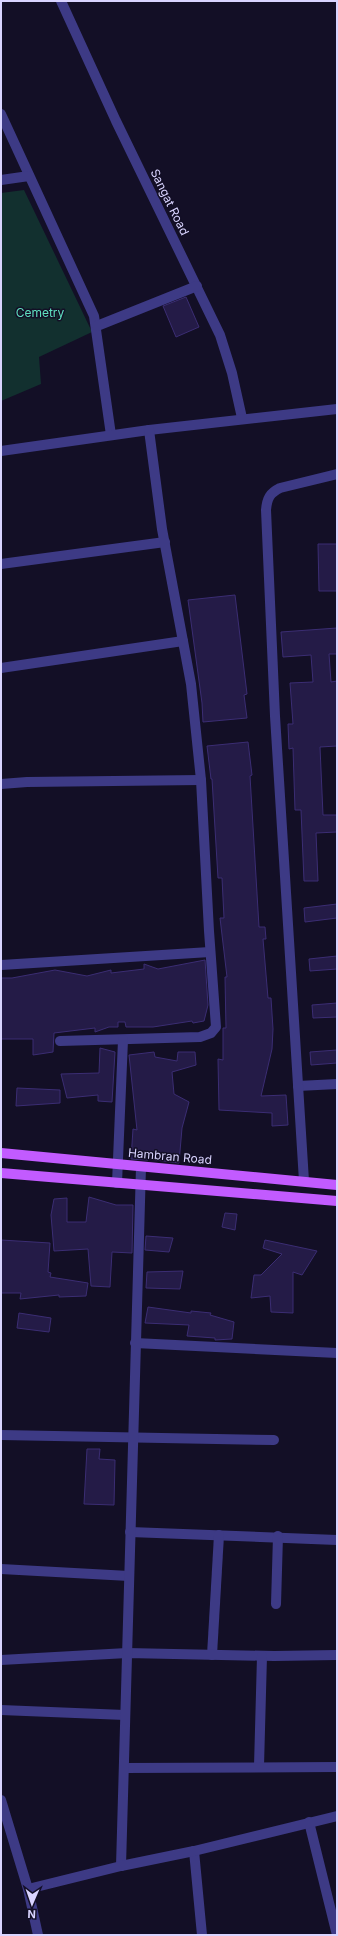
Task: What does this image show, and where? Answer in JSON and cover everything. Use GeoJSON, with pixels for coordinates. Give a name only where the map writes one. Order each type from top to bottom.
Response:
{"type":"FeatureCollection","features":[{"type":"Feature","properties":{"kind":"main road","name":"Hambran Road"},"geometry":{"type":"LineString","coordinates":[[1,1153],[337,1185]]}},
{"type":"Feature","properties":{"kind":"main road"},"geometry":{"type":"LineString","coordinates":[[1,1173],[337,1201]]}},
{"type":"Feature","properties":{"kind":"street","name":"Sangat Road"},"geometry":{"type":"LineString","coordinates":[[61,1],[116,121],[220,335],[227,355],[242,418]]}},
{"type":"Feature","properties":{"kind":"street"},"geometry":{"type":"LineString","coordinates":[[1,114],[91,307],[97,326],[111,435]]}},
{"type":"Feature","properties":{"kind":"street"},"geometry":{"type":"LineString","coordinates":[[1,180],[29,176]]}},
{"type":"Feature","properties":{"kind":"street"},"geometry":{"type":"LineString","coordinates":[[97,326],[197,286]]}},
{"type":"Feature","properties":{"kind":"street"},"geometry":{"type":"LineString","coordinates":[[1,450],[242,418],[337,410]]}},
{"type":"Feature","properties":{"kind":"street"},"geometry":{"type":"LineString","coordinates":[[60,1041],[200,1037],[213,1032],[216,1027],[210,952],[201,780],[191,684],[165,542],[149,430]]}},
{"type":"Feature","properties":{"kind":"street"},"geometry":{"type":"LineString","coordinates":[[304,1181],[275,716],[266,501],[271,493],[280,488],[337,474]]}},
{"type":"Feature","properties":{"kind":"street"},"geometry":{"type":"LineString","coordinates":[[1,564],[165,542]]}},
{"type":"Feature","properties":{"kind":"street"},"geometry":{"type":"LineString","coordinates":[[1,668],[183,641]]}},
{"type":"Feature","properties":{"kind":"street"},"geometry":{"type":"LineString","coordinates":[[1,784],[27,782],[201,780]]}},
{"type":"Feature","properties":{"kind":"street"},"geometry":{"type":"LineString","coordinates":[[1,965],[210,952]]}},
{"type":"Feature","properties":{"kind":"street"},"geometry":{"type":"LineString","coordinates":[[117,1183],[124,1040]]}},
{"type":"Feature","properties":{"kind":"street"},"geometry":{"type":"LineString","coordinates":[[298,1086],[337,1084]]}},
{"type":"Feature","properties":{"kind":"street"},"geometry":{"type":"LineString","coordinates":[[121,1866],[141,1167]]}},
{"type":"Feature","properties":{"kind":"street"},"geometry":{"type":"LineString","coordinates":[[135,1343],[337,1353]]}},
{"type":"Feature","properties":{"kind":"street"},"geometry":{"type":"LineString","coordinates":[[1,1436],[274,1440]]}},
{"type":"Feature","properties":{"kind":"street"},"geometry":{"type":"LineString","coordinates":[[130,1532],[278,1536],[337,1540]]}},
{"type":"Feature","properties":{"kind":"street"},"geometry":{"type":"LineString","coordinates":[[212,1655],[219,1535]]}},
{"type":"Feature","properties":{"kind":"street"},"geometry":{"type":"LineString","coordinates":[[276,1604],[278,1536]]}},
{"type":"Feature","properties":{"kind":"street"},"geometry":{"type":"LineString","coordinates":[[1,1569],[129,1576]]}},
{"type":"Feature","properties":{"kind":"street"},"geometry":{"type":"LineString","coordinates":[[1,1660],[127,1654],[262,1656],[337,1654]]}},
{"type":"Feature","properties":{"kind":"street"},"geometry":{"type":"LineString","coordinates":[[259,1766],[262,1656]]}},
{"type":"Feature","properties":{"kind":"street"},"geometry":{"type":"LineString","coordinates":[[1,1710],[125,1716]]}},
{"type":"Feature","properties":{"kind":"street"},"geometry":{"type":"LineString","coordinates":[[124,1768],[259,1766],[337,1767]]}},
{"type":"Feature","properties":{"kind":"street"},"geometry":{"type":"LineString","coordinates":[[1,1800],[28,1889],[38,1935]]}},
{"type":"Feature","properties":{"kind":"street"},"geometry":{"type":"LineString","coordinates":[[28,1889],[337,1816]]}},
{"type":"Feature","properties":{"kind":"street"},"geometry":{"type":"LineString","coordinates":[[308,1822],[333,1900],[334,1934]]}},
{"type":"Feature","properties":{"kind":"street"},"geometry":{"type":"LineString","coordinates":[[194,1851],[202,1935]]}},
{"type":"Feature","properties":{"kind":"green space","name":"Cemetry"},"geometry":{"type":"Polygon","coordinates":[[[24,190],[92,332],[39,357],[41,384],[1,401],[1,193],[24,190]]]}},
{"type":"Feature","properties":{"kind":"building"},"geometry":{"type":"Polygon","coordinates":[[[186,297],[199,327],[176,337],[163,306],[186,297]]]}},
{"type":"Feature","properties":{"kind":"building"},"geometry":{"type":"Polygon","coordinates":[[[318,544],[337,544],[337,591],[319,591],[318,544]]]}},
{"type":"Feature","properties":{"kind":"building"},"geometry":{"type":"Polygon","coordinates":[[[235,595],[247,694],[244,695],[247,718],[203,722],[202,703],[188,600],[235,595]]]}},
{"type":"Feature","properties":{"kind":"building"},"geometry":{"type":"Polygon","coordinates":[[[337,628],[337,654],[329,654],[331,682],[337,681],[337,746],[320,747],[323,815],[337,815],[337,832],[316,833],[318,881],[304,881],[301,810],[295,810],[293,748],[289,749],[288,724],[293,724],[290,683],[313,682],[311,655],[283,657],[281,632],[337,628]]]}},
{"type":"Feature","properties":{"kind":"building"},"geometry":{"type":"Polygon","coordinates":[[[248,742],[252,775],[250,776],[259,927],[265,927],[266,939],[263,939],[268,998],[271,998],[273,1029],[272,1049],[261,1096],[286,1095],[288,1125],[272,1126],[272,1113],[219,1110],[218,1059],[223,1060],[223,1028],[226,1028],[225,977],[227,977],[220,918],[224,918],[222,878],[218,878],[212,779],[207,746],[248,742]]]}},
{"type":"Feature","properties":{"kind":"building"},"geometry":{"type":"Polygon","coordinates":[[[337,904],[337,918],[305,922],[304,908],[337,904]]]}},
{"type":"Feature","properties":{"kind":"building"},"geometry":{"type":"Polygon","coordinates":[[[337,956],[337,969],[310,971],[309,959],[337,956]]]}},
{"type":"Feature","properties":{"kind":"building"},"geometry":{"type":"Polygon","coordinates":[[[205,960],[208,1005],[204,1021],[193,1023],[192,1021],[153,1027],[126,1027],[125,1022],[118,1022],[118,1027],[109,1027],[95,1032],[95,1028],[54,1033],[53,1052],[33,1055],[33,1039],[1,1039],[1,978],[12,978],[55,970],[87,976],[111,970],[111,973],[144,969],[144,964],[158,969],[205,960]]]}},
{"type":"Feature","properties":{"kind":"building"},"geometry":{"type":"Polygon","coordinates":[[[337,1003],[337,1017],[313,1018],[312,1005],[337,1003]]]}},
{"type":"Feature","properties":{"kind":"building"},"geometry":{"type":"Polygon","coordinates":[[[100,1048],[115,1052],[112,1102],[98,1101],[98,1095],[67,1098],[61,1074],[99,1073],[100,1048]]]}},
{"type":"Feature","properties":{"kind":"building"},"geometry":{"type":"Polygon","coordinates":[[[337,1050],[337,1063],[311,1065],[310,1052],[337,1050]]]}},
{"type":"Feature","properties":{"kind":"building"},"geometry":{"type":"Polygon","coordinates":[[[154,1052],[155,1057],[177,1061],[178,1052],[195,1052],[196,1065],[172,1072],[174,1094],[189,1102],[182,1128],[179,1163],[148,1159],[131,1159],[133,1129],[137,1130],[129,1055],[154,1052]]]}},
{"type":"Feature","properties":{"kind":"building"},"geometry":{"type":"Polygon","coordinates":[[[17,1088],[60,1090],[60,1103],[16,1106],[17,1088]]]}},
{"type":"Feature","properties":{"kind":"building"},"geometry":{"type":"Polygon","coordinates":[[[89,1197],[116,1205],[133,1205],[132,1253],[112,1252],[110,1287],[91,1286],[88,1249],[54,1251],[51,1215],[54,1199],[67,1198],[67,1222],[86,1222],[89,1197]]]}},
{"type":"Feature","properties":{"kind":"building"},"geometry":{"type":"Polygon","coordinates":[[[225,1213],[237,1214],[235,1230],[222,1227],[225,1213]]]}},
{"type":"Feature","properties":{"kind":"building"},"geometry":{"type":"Polygon","coordinates":[[[146,1236],[173,1238],[169,1252],[145,1250],[146,1236]]]}},
{"type":"Feature","properties":{"kind":"building"},"geometry":{"type":"Polygon","coordinates":[[[1,1240],[50,1243],[48,1272],[51,1273],[50,1277],[88,1283],[86,1296],[59,1297],[59,1295],[20,1299],[21,1293],[1,1293],[1,1240]]]}},
{"type":"Feature","properties":{"kind":"building"},"geometry":{"type":"Polygon","coordinates":[[[265,1240],[317,1251],[302,1275],[293,1272],[293,1313],[271,1312],[270,1296],[251,1298],[254,1275],[261,1275],[282,1254],[263,1248],[265,1240]]]}},
{"type":"Feature","properties":{"kind":"building"},"geometry":{"type":"Polygon","coordinates":[[[183,1271],[180,1289],[146,1288],[147,1272],[183,1271]]]}},
{"type":"Feature","properties":{"kind":"building"},"geometry":{"type":"Polygon","coordinates":[[[148,1307],[191,1313],[191,1311],[211,1313],[210,1315],[234,1322],[232,1339],[215,1340],[215,1338],[187,1336],[189,1325],[145,1323],[148,1307]]]}},
{"type":"Feature","properties":{"kind":"building"},"geometry":{"type":"Polygon","coordinates":[[[19,1313],[51,1318],[49,1332],[17,1328],[19,1313]]]}},
{"type":"Feature","properties":{"kind":"building"},"geometry":{"type":"Polygon","coordinates":[[[87,1449],[100,1449],[99,1459],[115,1460],[114,1505],[84,1504],[87,1449]]]}}]}
